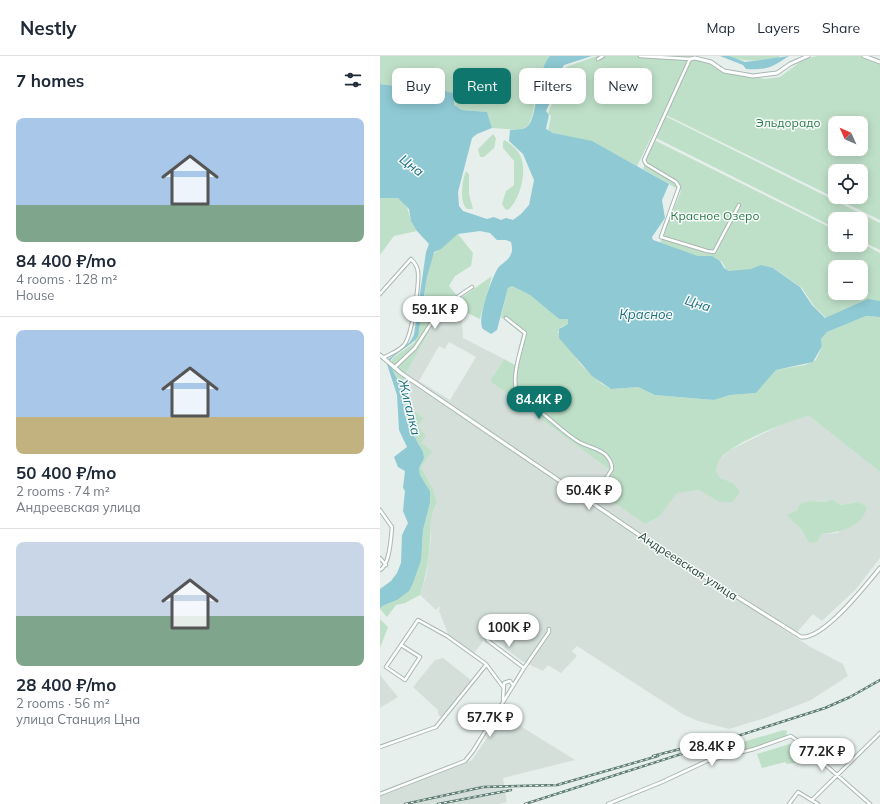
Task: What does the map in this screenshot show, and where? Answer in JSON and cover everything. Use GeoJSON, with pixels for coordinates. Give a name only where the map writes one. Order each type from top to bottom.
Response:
{"type":"FeatureCollection","features":[{"type":"Feature","properties":{"kind":"street"},"geometry":{"type":"LineString","coordinates":[[598,58],[602,56]]}},
{"type":"Feature","properties":{"kind":"street"},"geometry":{"type":"LineString","coordinates":[[640,56],[690,59],[696,58],[711,62],[724,71],[758,76],[777,73],[790,64],[808,56]]}},
{"type":"Feature","properties":{"kind":"street"},"geometry":{"type":"LineString","coordinates":[[864,56],[880,62]]}},
{"type":"Feature","properties":{"kind":"street"},"geometry":{"type":"LineString","coordinates":[[690,59],[644,160],[646,164],[676,182],[679,187],[660,237],[714,252],[739,205]]}},
{"type":"Feature","properties":{"kind":"street"},"geometry":{"type":"LineString","coordinates":[[380,294],[411,259],[417,268],[418,273],[409,332],[404,345],[394,353],[383,358]]}},
{"type":"Feature","properties":{"kind":"street"},"geometry":{"type":"LineString","coordinates":[[392,367],[414,348],[441,308],[472,287]]}},
{"type":"Feature","properties":{"kind":"street"},"geometry":{"type":"LineString","coordinates":[[506,318],[525,333],[517,367],[517,395],[521,400],[539,411],[579,442],[594,447],[612,462],[612,469],[591,503]]}},
{"type":"Feature","properties":{"kind":"street","name":"Андреевская улица"},"geometry":{"type":"LineString","coordinates":[[383,358],[392,367],[591,503],[758,611],[801,637],[807,638],[834,619],[880,568]]}},
{"type":"Feature","properties":{"kind":"street"},"geometry":{"type":"LineString","coordinates":[[380,510],[392,526],[386,565],[380,570]]}},
{"type":"Feature","properties":{"kind":"street"},"geometry":{"type":"LineString","coordinates":[[380,558],[386,565]]}},
{"type":"Feature","properties":{"kind":"street"},"geometry":{"type":"LineString","coordinates":[[401,645],[420,657],[405,680],[386,667],[418,620],[447,636],[486,664],[503,687]]}},
{"type":"Feature","properties":{"kind":"street"},"geometry":{"type":"LineString","coordinates":[[380,794],[465,761],[473,751],[524,668],[549,632],[549,628]]}},
{"type":"Feature","properties":{"kind":"street"},"geometry":{"type":"LineString","coordinates":[[487,640],[524,668]]}},
{"type":"Feature","properties":{"kind":"street"},"geometry":{"type":"LineString","coordinates":[[380,747],[436,727],[486,664]]}},
{"type":"Feature","properties":{"kind":"street"},"geometry":{"type":"LineString","coordinates":[[503,701],[503,687],[507,680],[513,685]]}},
{"type":"Feature","properties":{"kind":"street"},"geometry":{"type":"LineString","coordinates":[[812,800],[880,733]]}},
{"type":"Feature","properties":{"kind":"street"},"geometry":{"type":"LineString","coordinates":[[608,804],[662,782],[707,761],[754,749],[791,736],[796,738],[808,755],[820,761],[870,804]]}},
{"type":"Feature","properties":{"kind":"street"},"geometry":{"type":"LineString","coordinates":[[789,804],[798,792],[818,804]]}},
{"type":"Feature","properties":{"kind":"shaded area"},"geometry":{"type":"Polygon","coordinates":[[[443,307],[462,319],[463,338],[504,359],[490,381],[611,471],[645,524],[659,517],[676,493],[699,490],[708,495],[733,483],[720,479],[716,471],[719,460],[730,450],[789,421],[809,416],[880,472],[880,558],[856,589],[822,621],[813,614],[797,632],[698,568],[696,572],[809,646],[843,664],[848,676],[811,700],[765,718],[729,729],[698,721],[684,715],[577,646],[572,651],[577,656],[561,673],[548,665],[543,671],[522,661],[488,635],[474,653],[449,636],[439,611],[440,606],[436,610],[420,595],[426,576],[431,538],[431,515],[437,503],[433,489],[421,467],[418,426],[424,418],[413,410],[407,399],[404,377],[443,307]],[[449,342],[445,349],[439,346],[419,381],[450,400],[476,357],[449,342]],[[833,499],[825,502],[809,501],[788,515],[800,528],[809,543],[821,534],[838,533],[858,502],[840,505],[833,499]]]}},
{"type":"Feature","properties":{"kind":"shaded area"},"geometry":{"type":"Polygon","coordinates":[[[443,658],[471,680],[442,718],[438,714],[438,710],[413,687],[435,660],[443,658]]]}},
{"type":"Feature","properties":{"kind":"shaded area"},"geometry":{"type":"Polygon","coordinates":[[[380,675],[398,697],[380,708],[380,675]]]}},
{"type":"Feature","properties":{"kind":"shaded area"},"geometry":{"type":"Polygon","coordinates":[[[503,715],[575,760],[503,778],[507,802],[499,804],[380,804],[380,796],[472,760],[503,715]]]}},
{"type":"Feature","properties":{"kind":"green space"},"geometry":{"type":"Polygon","coordinates":[[[380,56],[550,56],[545,68],[519,68],[519,104],[534,104],[532,117],[528,126],[520,130],[492,128],[487,112],[462,110],[454,104],[511,104],[511,68],[453,68],[453,102],[450,96],[445,92],[445,68],[392,68],[392,86],[380,84],[380,56]]]}},
{"type":"Feature","properties":{"kind":"green space"},"geometry":{"type":"Polygon","coordinates":[[[597,56],[691,56],[637,166],[613,153],[548,131],[551,116],[548,113],[552,104],[586,104],[586,68],[565,68],[597,56]]]}},
{"type":"Feature","properties":{"kind":"green space","name":"Эльдорадо"},"geometry":{"type":"Polygon","coordinates":[[[693,56],[731,74],[765,79],[780,77],[804,59],[817,56],[861,56],[880,64],[880,220],[868,214],[868,212],[864,212],[847,204],[868,204],[868,164],[828,164],[828,194],[666,115],[693,56]]]}},
{"type":"Feature","properties":{"kind":"green space"},"geometry":{"type":"Polygon","coordinates":[[[729,56],[780,56],[777,59],[740,60],[729,56]]]}},
{"type":"Feature","properties":{"kind":"green space"},"geometry":{"type":"Polygon","coordinates":[[[665,116],[828,197],[828,204],[842,204],[858,212],[828,212],[828,224],[656,138],[665,116]]]}},
{"type":"Feature","properties":{"kind":"green space"},"geometry":{"type":"Polygon","coordinates":[[[493,134],[496,138],[494,148],[484,157],[480,157],[478,149],[493,134]]]}},
{"type":"Feature","properties":{"kind":"green space"},"geometry":{"type":"Polygon","coordinates":[[[505,140],[519,153],[523,169],[522,185],[516,199],[508,210],[505,209],[502,204],[506,191],[514,185],[514,161],[503,148],[503,142],[505,140]]]}},
{"type":"Feature","properties":{"kind":"green space","name":"Красное Озеро"},"geometry":{"type":"Polygon","coordinates":[[[654,140],[828,227],[828,252],[868,252],[868,247],[880,253],[880,302],[827,319],[814,306],[802,288],[775,269],[769,267],[731,272],[726,269],[722,262],[714,258],[704,258],[660,243],[681,191],[643,169],[654,140]]]}},
{"type":"Feature","properties":{"kind":"green space"},"geometry":{"type":"Polygon","coordinates":[[[466,171],[469,174],[469,194],[473,209],[467,209],[464,206],[462,196],[462,185],[466,171]]]}},
{"type":"Feature","properties":{"kind":"green space"},"geometry":{"type":"Polygon","coordinates":[[[380,198],[398,198],[402,201],[407,208],[417,231],[394,236],[380,255],[380,198]]]}},
{"type":"Feature","properties":{"kind":"green space"},"geometry":{"type":"Polygon","coordinates":[[[868,217],[880,223],[880,250],[868,244],[868,217]]]}},
{"type":"Feature","properties":{"kind":"green space"},"geometry":{"type":"Polygon","coordinates":[[[458,234],[473,253],[471,266],[455,276],[449,286],[457,296],[443,307],[404,377],[407,399],[413,410],[424,418],[418,426],[426,436],[421,443],[432,451],[421,467],[433,489],[437,503],[431,517],[430,546],[427,567],[420,595],[405,603],[396,605],[387,617],[380,609],[382,606],[397,600],[422,545],[423,530],[430,503],[430,491],[420,475],[419,468],[424,458],[423,452],[409,427],[404,413],[402,389],[389,364],[394,357],[414,343],[423,308],[427,277],[432,255],[458,234]]]}},
{"type":"Feature","properties":{"kind":"green space"},"geometry":{"type":"Polygon","coordinates":[[[492,276],[480,319],[451,305],[492,276]]]}},
{"type":"Feature","properties":{"kind":"green space"},"geometry":{"type":"Polygon","coordinates":[[[512,286],[530,295],[559,319],[568,319],[568,324],[561,327],[558,332],[581,365],[602,384],[611,389],[638,387],[655,395],[714,400],[730,395],[756,393],[776,370],[805,365],[816,360],[822,346],[821,339],[827,332],[866,316],[880,317],[880,472],[809,416],[788,422],[748,439],[727,452],[720,459],[716,471],[720,478],[733,483],[740,492],[733,502],[720,502],[699,490],[677,493],[659,517],[645,524],[598,491],[611,471],[490,381],[504,359],[515,365],[522,334],[501,317],[508,288],[512,286]]]}},
{"type":"Feature","properties":{"kind":"green space"},"geometry":{"type":"Polygon","coordinates":[[[833,499],[840,505],[858,502],[867,507],[860,520],[849,528],[821,534],[817,542],[809,543],[800,528],[787,515],[797,510],[800,504],[809,501],[825,502],[833,499]]]}},
{"type":"Feature","properties":{"kind":"green space"},"geometry":{"type":"Polygon","coordinates":[[[380,619],[388,627],[380,648],[380,619]]]}},
{"type":"Feature","properties":{"kind":"green space"},"geometry":{"type":"Polygon","coordinates":[[[784,730],[787,731],[786,737],[754,748],[731,753],[729,746],[784,730]]]}},
{"type":"Feature","properties":{"kind":"green space"},"geometry":{"type":"Polygon","coordinates":[[[793,743],[805,761],[787,764],[785,762],[762,768],[757,754],[793,743]]]}},
{"type":"Feature","properties":{"kind":"water","name":"Красное"},"geometry":{"type":"Polygon","coordinates":[[[550,56],[592,56],[564,65],[562,68],[543,68],[550,56]]]}},
{"type":"Feature","properties":{"kind":"water"},"geometry":{"type":"Polygon","coordinates":[[[720,56],[729,56],[745,62],[789,56],[769,67],[746,69],[743,65],[720,56]]]}},
{"type":"Feature","properties":{"kind":"water","name":"Красное"},"geometry":{"type":"Polygon","coordinates":[[[380,84],[392,86],[392,104],[445,104],[445,91],[453,93],[453,104],[462,110],[487,112],[492,128],[477,134],[472,138],[458,192],[459,206],[463,211],[487,219],[494,217],[501,220],[506,218],[513,220],[529,205],[534,180],[523,154],[509,141],[510,130],[524,129],[528,126],[534,113],[536,104],[549,104],[546,111],[549,115],[546,129],[553,133],[592,141],[669,184],[662,200],[665,218],[652,237],[653,240],[698,256],[712,256],[720,261],[724,268],[729,271],[751,269],[761,265],[773,268],[800,287],[812,305],[825,318],[868,299],[880,301],[880,317],[866,316],[827,332],[821,339],[822,346],[813,362],[776,370],[756,393],[730,395],[714,400],[655,395],[638,387],[611,389],[592,376],[559,338],[559,329],[568,324],[568,319],[559,319],[530,295],[512,286],[508,288],[497,330],[491,334],[483,329],[481,324],[483,309],[492,280],[498,268],[509,258],[511,254],[511,242],[506,240],[497,240],[490,233],[480,231],[458,234],[441,249],[434,252],[427,277],[418,336],[394,356],[389,363],[402,389],[404,413],[409,427],[423,452],[424,458],[419,468],[420,475],[430,491],[430,503],[423,530],[421,560],[413,583],[409,591],[397,600],[382,606],[380,609],[380,589],[391,581],[397,573],[401,563],[402,535],[408,523],[403,511],[405,471],[398,467],[394,457],[407,447],[399,430],[397,395],[386,361],[410,342],[414,335],[426,252],[429,244],[417,231],[411,221],[409,209],[398,198],[380,198],[380,84]]]}},
{"type":"Feature","properties":{"kind":"railway"},"geometry":{"type":"LineString","coordinates":[[525,804],[825,708],[850,697],[880,680]]}},
{"type":"Feature","properties":{"kind":"railway"},"geometry":{"type":"LineString","coordinates":[[653,756],[684,748]]}},
{"type":"Feature","properties":{"kind":"railway"},"geometry":{"type":"LineString","coordinates":[[405,804],[483,787],[557,785],[658,756]]}},
{"type":"Feature","properties":{"kind":"railway"},"geometry":{"type":"LineString","coordinates":[[438,804],[511,790]]}},
{"type":"Feature","properties":{"kind":"water label","name":"Цна"},"geometry":{"type":"Point","coordinates":[412,165]}},
{"type":"Feature","properties":{"kind":"water label","name":"Цна"},"geometry":{"type":"Point","coordinates":[698,303]}},
{"type":"Feature","properties":{"kind":"water label","name":"Жигалка"},"geometry":{"type":"Point","coordinates":[410,407]}}]}
